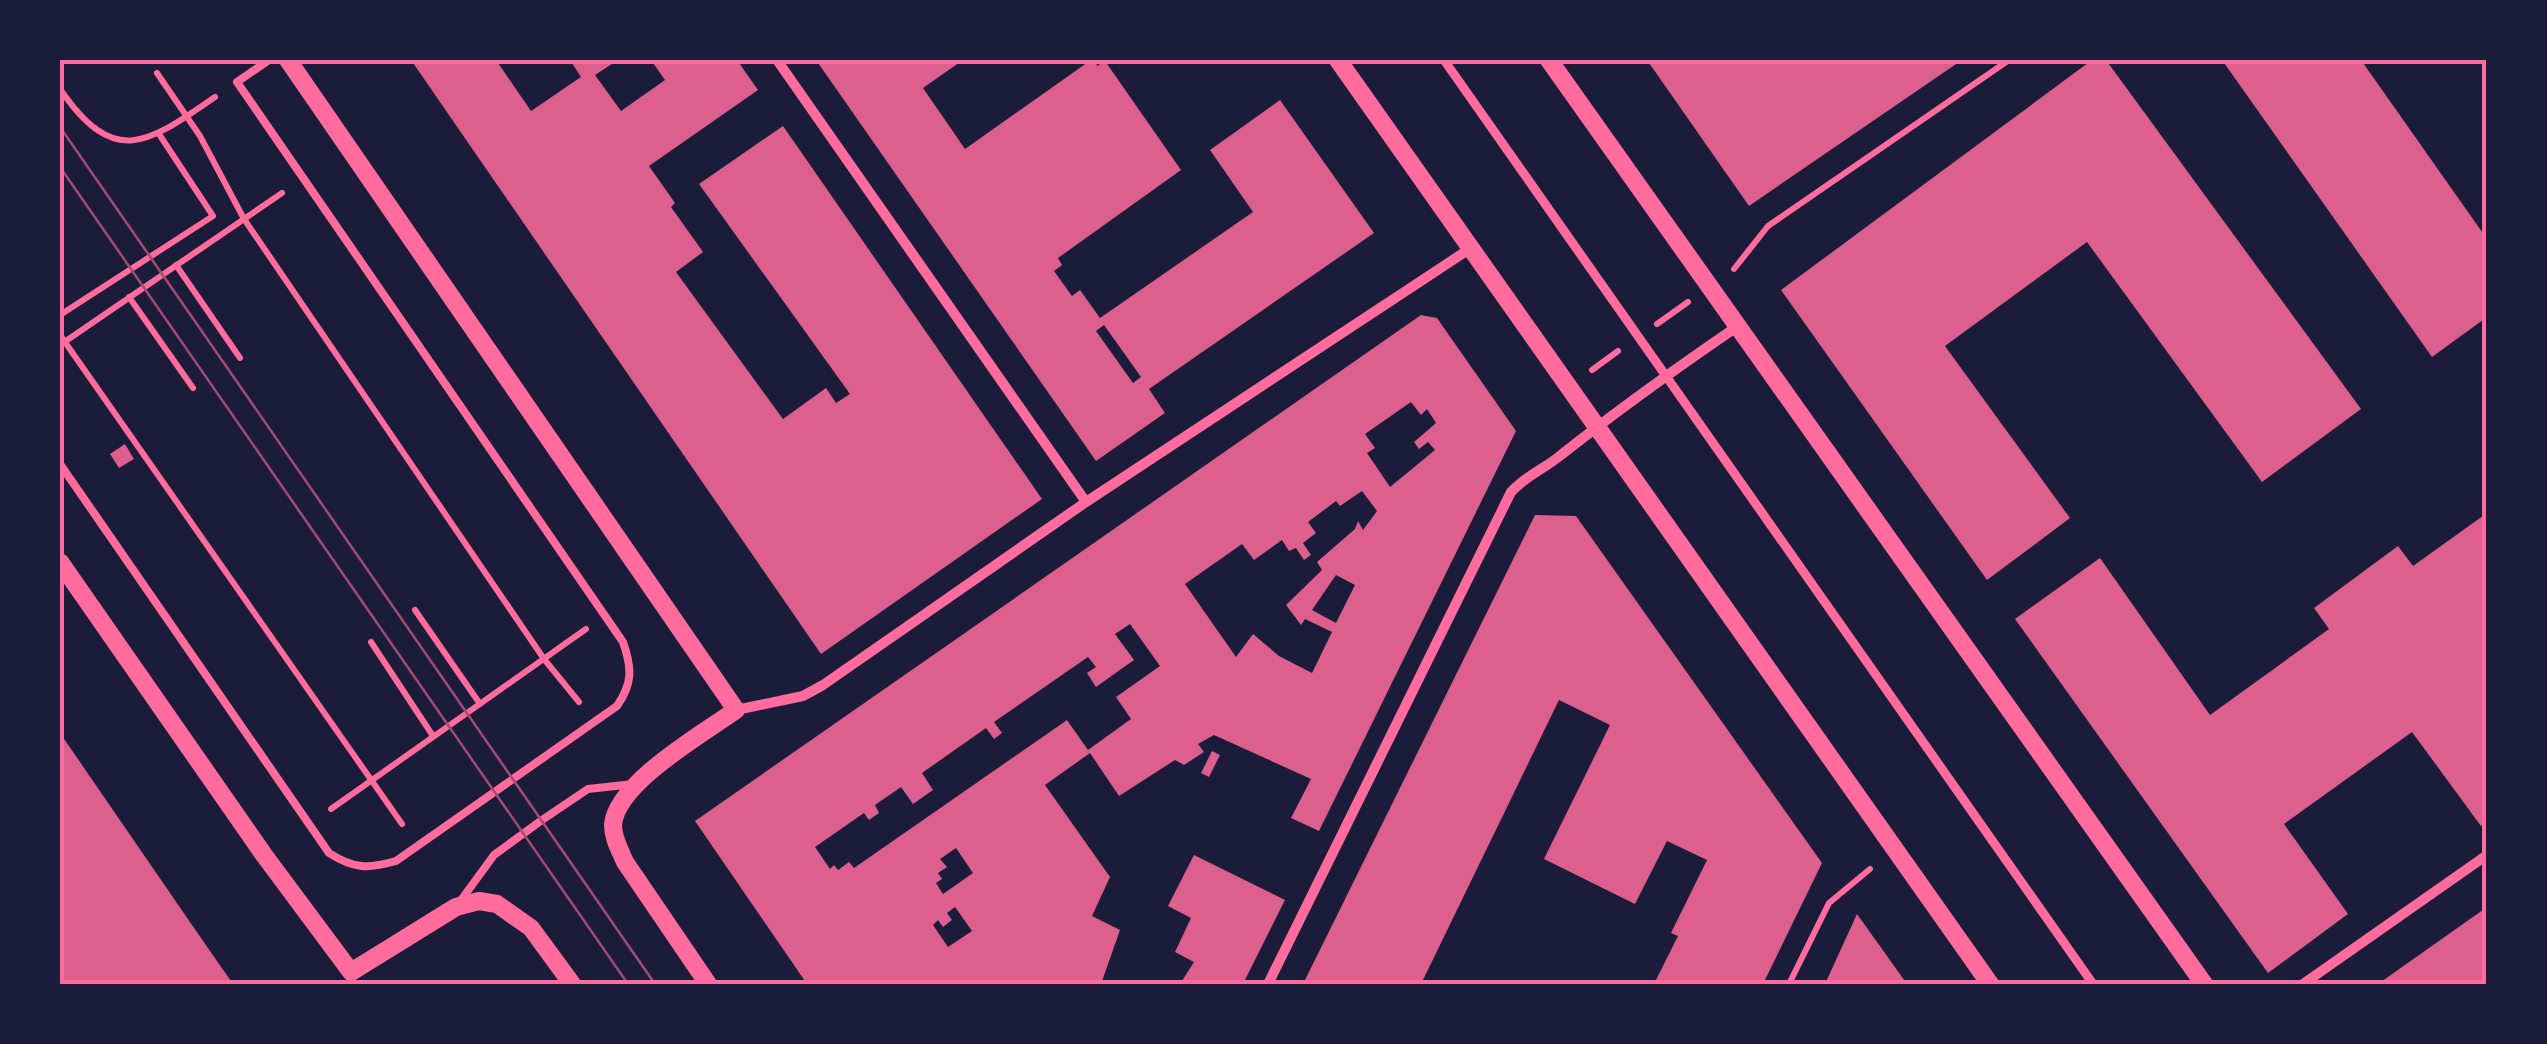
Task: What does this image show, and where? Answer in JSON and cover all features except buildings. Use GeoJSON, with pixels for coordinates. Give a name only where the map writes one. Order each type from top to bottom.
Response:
{"type":"FeatureCollection","features":[{"type":"Feature","properties":{"kind":"street"},"geometry":{"type":"LineString","coordinates":[[288,60],[736,710]]}},
{"type":"Feature","properties":{"kind":"street"},"geometry":{"type":"LineString","coordinates":[[777,60],[1086,502]]}},
{"type":"Feature","properties":{"kind":"street"},"geometry":{"type":"LineString","coordinates":[[1338,60],[1990,984]]}},
{"type":"Feature","properties":{"kind":"street"},"geometry":{"type":"LineString","coordinates":[[1444,60],[2092,984]]}},
{"type":"Feature","properties":{"kind":"street"},"geometry":{"type":"LineString","coordinates":[[1550,60],[2204,984]]}},
{"type":"Feature","properties":{"kind":"street"},"geometry":{"type":"LineString","coordinates":[[708,984],[625,862],[615,841],[613,823],[618,808],[636,784],[736,710],[803,696],[823,685],[1086,502],[1471,248]]}},
{"type":"Feature","properties":{"kind":"street"},"geometry":{"type":"LineString","coordinates":[[1268,984],[1512,492],[1529,473],[1554,461],[1738,326]]}},
{"type":"Feature","properties":{"kind":"street"},"geometry":{"type":"LineString","coordinates":[[60,562],[348,978],[456,906],[479,901],[497,904],[514,914],[546,946],[572,984]]}},
{"type":"Feature","properties":{"kind":"street"},"geometry":{"type":"LineString","coordinates":[[2303,984],[2487,855]]}},
{"type":"Feature","properties":{"kind":"lane"},"geometry":{"type":"LineString","coordinates":[[60,464],[329,853],[345,864],[360,869],[376,867],[407,854],[618,706],[627,692],[632,678],[622,642],[237,82],[269,60]]}},
{"type":"Feature","properties":{"kind":"lane"},"geometry":{"type":"LineString","coordinates":[[456,906],[494,854],[588,789],[636,784]]}},
{"type":"Feature","properties":{"kind":"path"},"geometry":{"type":"LineString","coordinates":[[1569,386],[1732,272],[1768,226],[2010,60]]}},
{"type":"Feature","properties":{"kind":"path"},"geometry":{"type":"LineString","coordinates":[[158,73],[244,219],[544,659],[583,706]]}},
{"type":"Feature","properties":{"kind":"path"},"geometry":{"type":"LineString","coordinates":[[60,90],[88,126],[103,136],[122,140],[142,140],[159,134],[186,116]]}},
{"type":"Feature","properties":{"kind":"path"},"geometry":{"type":"LineString","coordinates":[[60,315],[213,216],[159,134]]}},
{"type":"Feature","properties":{"kind":"path"},"geometry":{"type":"LineString","coordinates":[[282,192],[62,340],[373,779],[405,830]]}},
{"type":"Feature","properties":{"kind":"path"},"geometry":{"type":"LineString","coordinates":[[176,265],[240,358]]}},
{"type":"Feature","properties":{"kind":"path"},"geometry":{"type":"LineString","coordinates":[[128,298],[192,388]]}},
{"type":"Feature","properties":{"kind":"path"},"geometry":{"type":"LineString","coordinates":[[415,610],[480,704]]}},
{"type":"Feature","properties":{"kind":"path"},"geometry":{"type":"LineString","coordinates":[[328,810],[587,628]]}},
{"type":"Feature","properties":{"kind":"path"},"geometry":{"type":"LineString","coordinates":[[370,642],[434,736]]}},
{"type":"Feature","properties":{"kind":"path"},"geometry":{"type":"LineString","coordinates":[[1790,984],[1829,902],[1895,849]]}},
{"type":"Feature","properties":{"kind":"tram line"},"geometry":{"type":"LineString","coordinates":[[60,127],[655,984]]}},
{"type":"Feature","properties":{"kind":"tram line"},"geometry":{"type":"LineString","coordinates":[[60,167],[628,984]]}}]}
